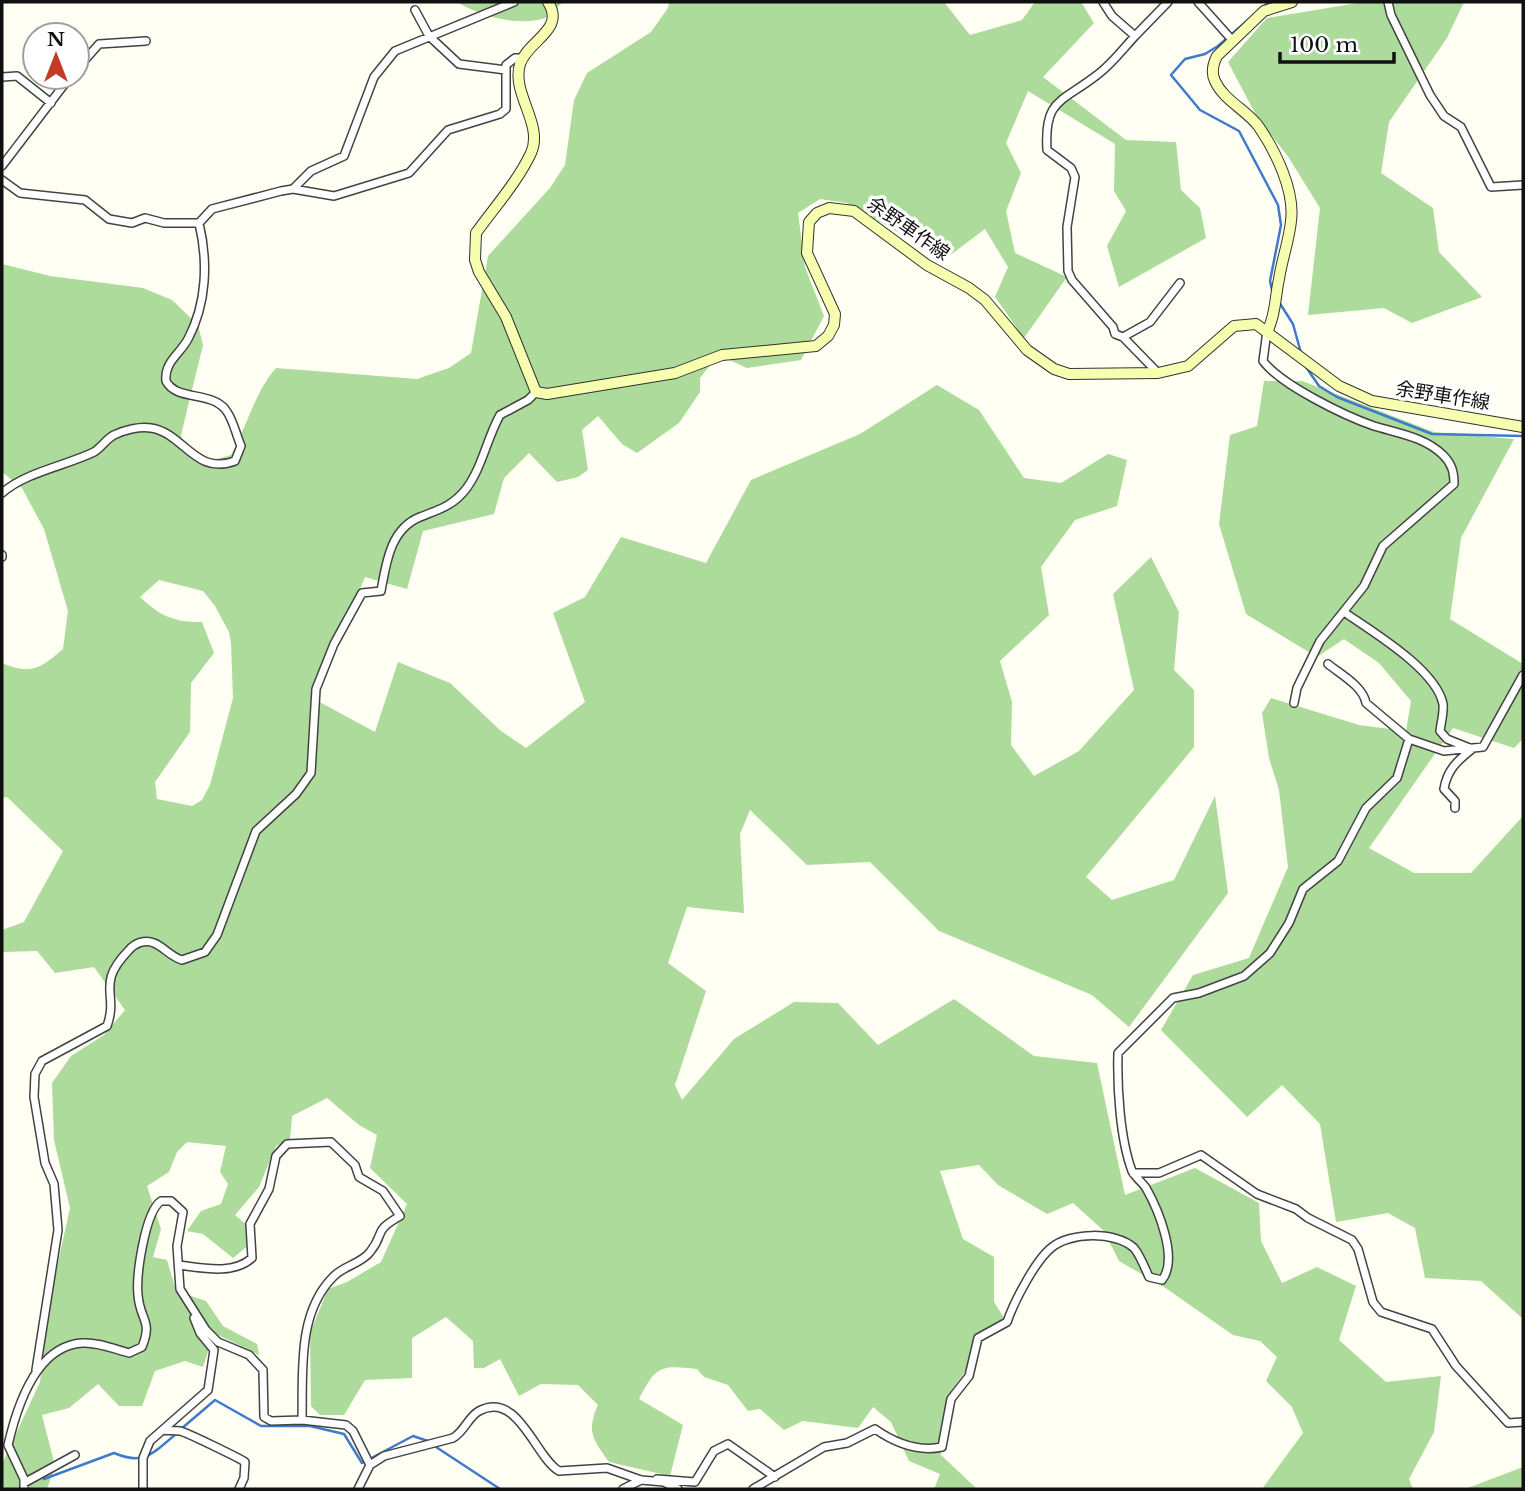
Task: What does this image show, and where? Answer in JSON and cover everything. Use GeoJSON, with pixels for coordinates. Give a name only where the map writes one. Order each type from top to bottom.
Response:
{"type":"FeatureCollection","features":[{"type":"Feature","properties":{"kind":"main road"},"geometry":{"type":"LineString","coordinates":[[536,392],[506,317],[479,272],[474,245],[476,233],[532,152],[532,126],[519,78],[523,58],[550,29],[553,19],[548,2]]}},
{"type":"Feature","properties":{"kind":"main road"},"geometry":{"type":"LineString","coordinates":[[1268,330],[1275,316],[1277,287],[1292,220],[1292,201],[1272,150],[1260,129],[1214,79],[1217,56],[1262,6],[1292,2]]}},
{"type":"Feature","properties":{"kind":"main road","name":"余野車作線"},"geometry":{"type":"LineString","coordinates":[[536,392],[547,394],[675,373],[722,355],[816,346],[828,336],[834,325],[835,314],[807,253],[809,222],[817,213],[842,208],[854,211],[927,265],[969,288],[985,300],[1027,350],[1054,369],[1069,374],[1158,373],[1188,366],[1234,326],[1243,323],[1255,324],[1268,330],[1339,386],[1372,401],[1523,427]]}},
{"type":"Feature","properties":{"kind":"street"},"geometry":{"type":"LineString","coordinates":[[293,189],[311,171],[344,156],[374,77],[395,51],[514,2]]}},
{"type":"Feature","properties":{"kind":"street"},"geometry":{"type":"LineString","coordinates":[[1103,2],[1112,16],[1135,36]]}},
{"type":"Feature","properties":{"kind":"street"},"geometry":{"type":"LineString","coordinates":[[1158,373],[1123,337],[1115,334],[1068,271],[1067,227],[1074,177],[1071,168],[1051,156],[1047,150],[1046,124],[1058,102],[1098,74],[1168,2]]}},
{"type":"Feature","properties":{"kind":"street"},"geometry":{"type":"LineString","coordinates":[[1198,2],[1233,41]]}},
{"type":"Feature","properties":{"kind":"street"},"geometry":{"type":"LineString","coordinates":[[1388,2],[1391,15],[1430,95],[1444,116],[1461,128],[1491,187],[1523,185]]}},
{"type":"Feature","properties":{"kind":"street"},"geometry":{"type":"LineString","coordinates":[[415,9],[429,36],[458,64],[506,70]]}},
{"type":"Feature","properties":{"kind":"street"},"geometry":{"type":"LineString","coordinates":[[91,53],[99,44],[146,41]]}},
{"type":"Feature","properties":{"kind":"street"},"geometry":{"type":"LineString","coordinates":[[2,180],[20,193],[85,200],[109,219],[132,223],[145,218],[164,223],[199,223],[212,209],[293,189],[334,196],[409,173],[448,130],[500,114],[506,109],[506,70],[509,61],[523,58]]}},
{"type":"Feature","properties":{"kind":"street"},"geometry":{"type":"LineString","coordinates":[[2,77],[17,76],[51,103]]}},
{"type":"Feature","properties":{"kind":"street"},"geometry":{"type":"LineString","coordinates":[[2,166],[60,91]]}},
{"type":"Feature","properties":{"kind":"street"},"geometry":{"type":"LineString","coordinates":[[2,493],[12,484],[62,467],[98,450],[116,434],[142,427],[160,430],[206,463],[235,461],[240,446],[228,411],[204,397],[175,392],[166,381],[166,367],[186,342],[199,310],[207,262],[199,223]]}},
{"type":"Feature","properties":{"kind":"street"},"geometry":{"type":"LineString","coordinates":[[1123,337],[1150,322],[1180,283]]}},
{"type":"Feature","properties":{"kind":"street"},"geometry":{"type":"LineString","coordinates":[[1268,330],[1263,361],[1269,369],[1312,398],[1374,426],[1423,442],[1443,454],[1453,469],[1454,484],[1383,546],[1364,586],[1310,659],[1294,702]]}},
{"type":"Feature","properties":{"kind":"street"},"geometry":{"type":"LineString","coordinates":[[75,1455],[24,1486],[8,1445],[36,1370],[58,1230],[54,1184],[45,1163],[34,1097],[35,1074],[42,1061],[107,1026],[112,1014],[108,993],[110,980],[115,965],[132,946],[141,942],[153,942],[182,960],[205,952],[217,935],[256,831],[296,794],[311,773],[316,689],[334,644],[362,593],[381,591],[388,553],[402,530],[411,522],[441,510],[458,498],[476,471],[500,415],[528,400],[536,392]]}},
{"type":"Feature","properties":{"kind":"street"},"geometry":{"type":"LineString","coordinates":[[1344,612],[1412,660],[1439,694],[1443,705],[1440,732],[1447,739],[1472,748]]}},
{"type":"Feature","properties":{"kind":"street"},"geometry":{"type":"LineString","coordinates":[[1328,664],[1409,739],[1444,751],[1483,747],[1523,675]]}},
{"type":"Feature","properties":{"kind":"street"},"geometry":{"type":"LineString","coordinates":[[753,1489],[824,1447],[847,1443],[875,1429],[888,1438],[916,1448],[942,1447],[951,1399],[969,1376],[978,1338],[1007,1322],[1016,1295],[1049,1249],[1062,1241],[1090,1237],[1116,1238],[1134,1248],[1149,1277],[1162,1280],[1168,1273],[1168,1252],[1154,1205],[1133,1173],[1117,1086],[1118,1053],[1173,998],[1199,993],[1244,976],[1270,953],[1289,923],[1303,889],[1338,861],[1366,808],[1397,778],[1409,739]]}},
{"type":"Feature","properties":{"kind":"street"},"geometry":{"type":"LineString","coordinates":[[1455,808],[1455,801],[1444,789],[1446,779],[1450,768],[1472,748]]}},
{"type":"Feature","properties":{"kind":"street"},"geometry":{"type":"LineString","coordinates":[[179,1265],[227,1268],[237,1267],[252,1258],[250,1224],[269,1189],[276,1156],[287,1144],[331,1142],[355,1165],[359,1177],[383,1191],[400,1216],[382,1227],[369,1254],[335,1275],[314,1300],[304,1342],[302,1420]]}},
{"type":"Feature","properties":{"kind":"street"},"geometry":{"type":"LineString","coordinates":[[1133,1173],[1159,1174],[1201,1155],[1257,1194],[1296,1209],[1352,1240],[1358,1249],[1369,1295],[1381,1312],[1432,1329],[1456,1366],[1508,1423],[1523,1422]]}},
{"type":"Feature","properties":{"kind":"street"},"geometry":{"type":"LineString","coordinates":[[36,1370],[64,1346],[96,1344],[130,1353],[142,1348],[148,1326],[137,1294],[141,1258],[151,1212],[161,1201],[171,1201],[183,1212],[177,1246],[180,1289],[206,1331],[218,1342],[249,1355],[257,1362],[264,1379],[262,1410],[266,1420],[302,1420],[346,1425],[353,1431],[370,1465]]}},
{"type":"Feature","properties":{"kind":"street"},"geometry":{"type":"LineString","coordinates":[[144,1489],[143,1458],[150,1441],[208,1390],[214,1350],[200,1333],[191,1308]]}},
{"type":"Feature","properties":{"kind":"street"},"geometry":{"type":"LineString","coordinates":[[358,1489],[370,1465],[384,1456],[453,1438],[462,1433],[474,1415],[492,1407],[505,1409],[521,1424],[540,1448],[544,1458],[559,1471],[607,1468],[678,1489]]}},
{"type":"Feature","properties":{"kind":"street"},"geometry":{"type":"LineString","coordinates":[[163,1430],[181,1431],[224,1453],[239,1456],[245,1462],[244,1478],[239,1489]]}},
{"type":"Feature","properties":{"kind":"street"},"geometry":{"type":"LineString","coordinates":[[653,1481],[667,1478],[682,1483],[695,1482],[714,1451],[728,1444],[775,1477]]}},
{"type":"Feature","properties":{"kind":"street"},"geometry":{"type":"LineString","coordinates":[[623,1489],[642,1480]]}},
{"type":"Feature","properties":{"kind":"green space"},"geometry":{"type":"Polygon","coordinates":[[[457,2],[563,2],[545,18],[521,21],[476,12],[457,2]]]}},
{"type":"Feature","properties":{"kind":"green space"},"geometry":{"type":"Polygon","coordinates":[[[669,2],[944,2],[970,35],[1022,20],[1035,2],[1081,2],[1094,23],[1043,77],[1126,140],[1176,142],[1181,190],[1200,208],[1206,238],[1119,287],[1107,246],[1126,211],[1114,191],[1115,144],[1028,91],[1006,143],[1021,173],[1006,211],[1015,253],[1067,277],[1024,338],[995,297],[1008,267],[985,229],[945,259],[847,203],[820,199],[798,213],[805,267],[824,316],[801,360],[747,368],[718,355],[700,378],[700,392],[679,423],[637,453],[622,444],[598,416],[582,430],[588,470],[578,477],[557,482],[529,453],[504,478],[494,514],[423,531],[407,589],[365,577],[314,699],[375,732],[398,662],[450,683],[501,731],[526,748],[585,702],[553,613],[585,597],[621,537],[706,563],[751,480],[860,434],[937,385],[979,410],[1024,478],[1061,483],[1108,454],[1127,460],[1117,506],[1075,520],[1041,567],[1049,615],[1000,661],[1012,702],[1011,745],[1034,776],[1079,751],[1134,690],[1113,594],[1151,557],[1179,612],[1174,670],[1194,690],[1194,747],[1086,877],[1112,900],[1174,880],[1215,796],[1228,893],[1129,1027],[1092,995],[939,931],[870,862],[807,865],[750,810],[740,834],[744,913],[687,907],[668,963],[706,991],[675,1085],[682,1100],[734,1039],[794,1002],[838,1003],[878,1045],[954,999],[1034,1056],[1097,1063],[1125,1195],[1195,1168],[1259,1203],[1261,1241],[1282,1283],[1317,1267],[1356,1286],[1339,1340],[1386,1382],[1441,1376],[1434,1432],[1409,1479],[1413,1489],[1262,1489],[1303,1433],[1292,1407],[1266,1381],[1277,1357],[1260,1341],[1233,1335],[1164,1287],[1119,1261],[1104,1231],[1073,1203],[1047,1214],[998,1185],[979,1165],[940,1171],[963,1239],[994,1257],[994,1302],[1006,1321],[975,1337],[969,1366],[952,1390],[942,1436],[941,1455],[977,1489],[934,1489],[940,1474],[909,1461],[891,1422],[873,1407],[858,1428],[803,1421],[784,1430],[760,1409],[748,1411],[728,1385],[704,1377],[697,1369],[675,1367],[655,1374],[639,1399],[683,1425],[670,1476],[609,1462],[593,1435],[592,1422],[598,1405],[578,1385],[541,1384],[519,1396],[500,1359],[484,1368],[474,1368],[473,1341],[446,1317],[412,1338],[412,1378],[365,1380],[344,1415],[320,1415],[311,1406],[310,1333],[328,1289],[347,1282],[381,1262],[407,1204],[370,1168],[377,1135],[359,1125],[327,1098],[292,1116],[290,1140],[276,1146],[259,1187],[235,1215],[249,1227],[250,1244],[233,1258],[203,1234],[187,1231],[201,1211],[221,1204],[228,1184],[220,1172],[226,1146],[187,1142],[177,1152],[169,1172],[147,1186],[161,1229],[153,1257],[167,1260],[176,1291],[206,1301],[223,1326],[257,1344],[259,1355],[214,1333],[203,1367],[185,1361],[155,1371],[142,1406],[119,1406],[98,1384],[69,1408],[42,1415],[55,1466],[47,1489],[2,1489],[2,1464],[40,1382],[50,1299],[70,1208],[54,1140],[52,1083],[71,1056],[104,1035],[125,1010],[94,967],[55,973],[37,951],[2,952],[2,930],[24,922],[63,851],[7,797],[2,798],[2,663],[28,669],[35,668],[55,656],[63,649],[68,611],[44,529],[22,488],[2,472],[2,264],[50,276],[143,288],[172,300],[198,325],[203,345],[181,435],[183,451],[203,463],[231,455],[257,398],[276,368],[417,379],[449,368],[471,353],[488,256],[550,188],[565,165],[574,100],[587,73],[651,32],[668,8],[669,2]],[[159,580],[140,597],[168,617],[202,622],[214,653],[191,683],[190,732],[155,782],[157,799],[192,806],[202,800],[210,785],[233,698],[229,632],[215,606],[203,591],[159,580]]]}},
{"type":"Feature","properties":{"kind":"green space"},"geometry":{"type":"Polygon","coordinates":[[[1364,2],[1464,2],[1447,38],[1389,122],[1381,173],[1433,208],[1439,252],[1482,297],[1412,323],[1384,308],[1308,315],[1320,208],[1289,158],[1256,115],[1228,62],[1267,18],[1364,2]]]}},
{"type":"Feature","properties":{"kind":"green space"},"geometry":{"type":"Polygon","coordinates":[[[1264,381],[1302,381],[1434,432],[1514,439],[1461,538],[1450,619],[1523,664],[1523,739],[1514,748],[1453,728],[1369,848],[1414,873],[1471,873],[1523,816],[1523,1319],[1481,1281],[1425,1278],[1415,1228],[1388,1213],[1336,1222],[1320,1124],[1282,1085],[1247,1117],[1161,1030],[1193,975],[1249,958],[1288,867],[1279,790],[1269,758],[1262,713],[1271,698],[1359,725],[1406,731],[1411,701],[1379,663],[1344,639],[1317,657],[1246,614],[1219,524],[1230,435],[1257,426],[1264,381]]]}},
{"type":"Feature","properties":{"kind":"green space"},"geometry":{"type":"Polygon","coordinates":[[[1523,1467],[1523,1489],[1465,1489],[1523,1467]]]}},
{"type":"Feature","properties":{"kind":"waterway"},"geometry":{"type":"LineString","coordinates":[[1269,2],[1218,46],[1205,54],[1185,59],[1171,75],[1200,110],[1239,131],[1278,205],[1281,225],[1270,281],[1273,294]]}},
{"type":"Feature","properties":{"kind":"waterway"},"geometry":{"type":"LineString","coordinates":[[1279,302],[1293,324],[1301,353]]}},
{"type":"Feature","properties":{"kind":"waterway"},"geometry":{"type":"LineString","coordinates":[[1306,367],[1319,386],[1337,397],[1432,434],[1523,436]]}},
{"type":"Feature","properties":{"kind":"waterway"},"geometry":{"type":"LineString","coordinates":[[181,1429],[215,1400],[261,1426],[310,1426],[344,1434],[362,1463],[413,1436],[428,1441]]}},
{"type":"Feature","properties":{"kind":"waterway"},"geometry":{"type":"LineString","coordinates":[[44,1479],[114,1453],[134,1458],[148,1456],[176,1434]]}},
{"type":"Feature","properties":{"kind":"waterway"},"geometry":{"type":"LineString","coordinates":[[433,1445],[500,1489]]}}]}
